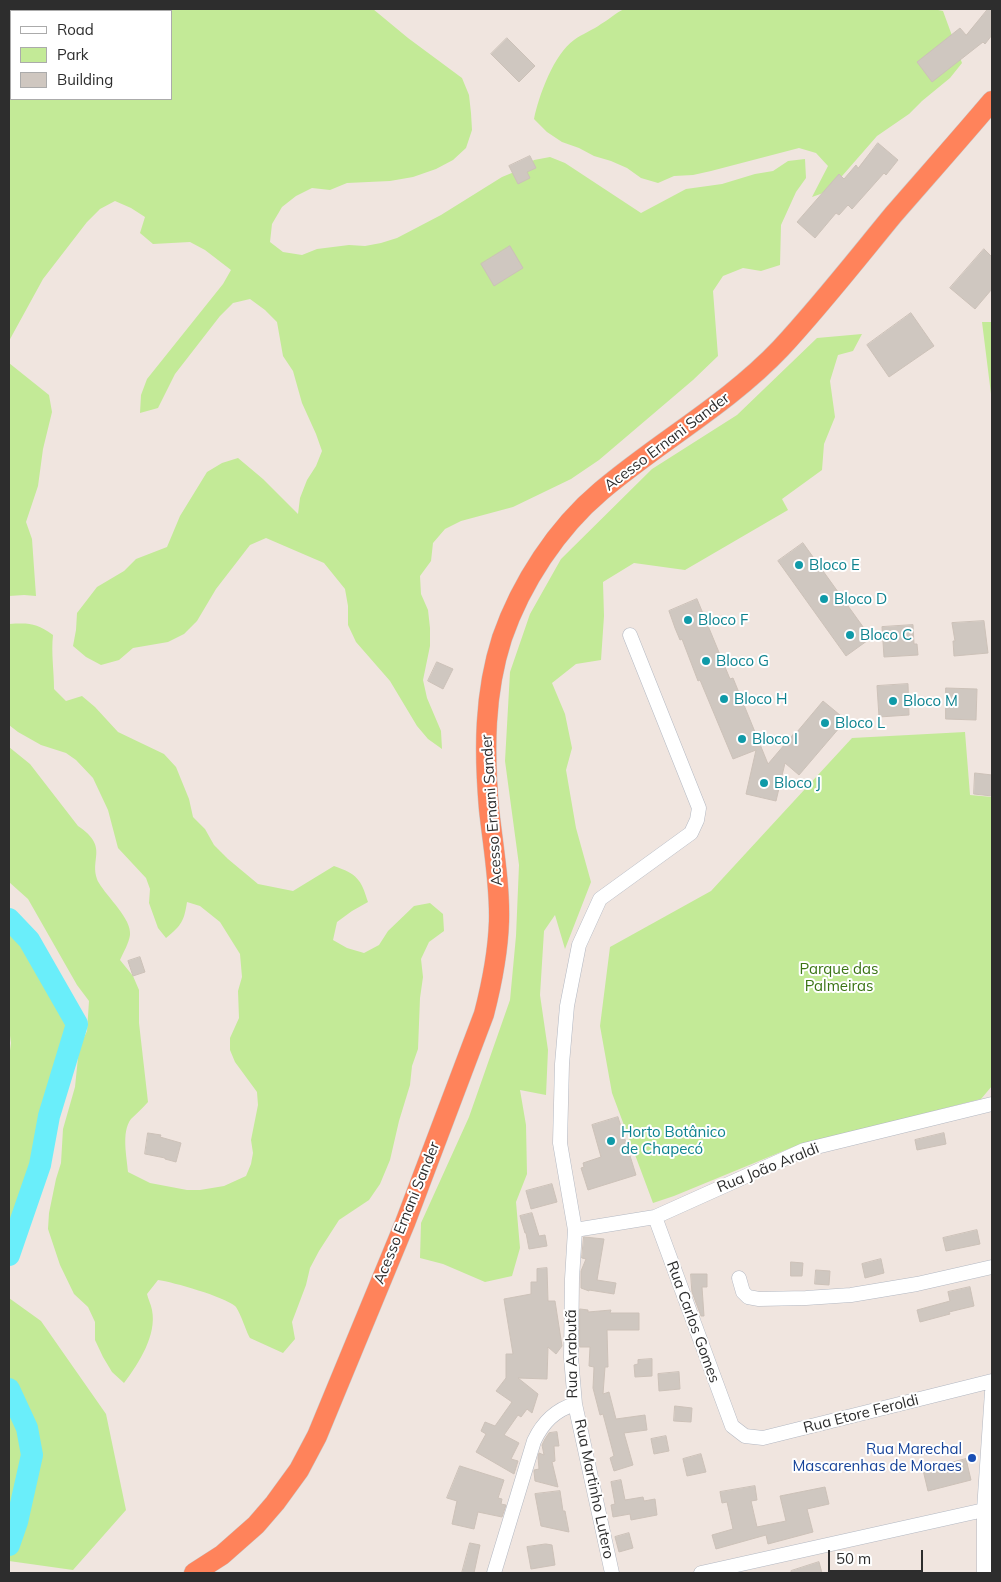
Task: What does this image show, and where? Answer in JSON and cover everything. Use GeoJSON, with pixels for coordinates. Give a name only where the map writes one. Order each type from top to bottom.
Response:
{"type":"FeatureCollection","features":[{"type":"Feature","properties":{"kind":"highway","name":"Acesso Ernani Sander"},"geometry":{"type":"LineString","coordinates":[[194,1573],[222,1556],[256,1525],[286,1489],[304,1462],[317,1436],[405,1223],[484,1014],[493,981],[498,948],[499,918],[498,884],[489,808],[485,748],[489,688],[503,637],[523,590],[550,547],[600,491],[726,398],[781,348],[992,101]]}},
{"type":"Feature","properties":{"kind":"street"},"geometry":{"type":"LineString","coordinates":[[575,1230],[560,1143],[562,1064],[567,1006],[579,945],[600,899],[691,833],[697,820],[699,808],[630,635]]}},
{"type":"Feature","properties":{"kind":"street","name":"Rua João Araldi"},"geometry":{"type":"LineString","coordinates":[[575,1230],[655,1217],[804,1150],[992,1104]]}},
{"type":"Feature","properties":{"kind":"street","name":"Rua Carlos Gomes"},"geometry":{"type":"LineString","coordinates":[[655,1217],[732,1426]]}},
{"type":"Feature","properties":{"kind":"street","name":"Rua Arabutã"},"geometry":{"type":"LineString","coordinates":[[494,1573],[534,1441],[540,1428],[562,1408],[576,1404],[571,1358],[575,1230]]}},
{"type":"Feature","properties":{"kind":"street"},"geometry":{"type":"LineString","coordinates":[[739,1278],[743,1292],[748,1297],[759,1299],[806,1298],[851,1295],[917,1284],[992,1267]]}},
{"type":"Feature","properties":{"kind":"street","name":"Rua Etore Feroldi"},"geometry":{"type":"LineString","coordinates":[[732,1426],[746,1436],[763,1438],[992,1381]]}},
{"type":"Feature","properties":{"kind":"street"},"geometry":{"type":"LineString","coordinates":[[984,1573],[984,1510],[992,1392]]}},
{"type":"Feature","properties":{"kind":"street","name":"Rua Martinho Lutero"},"geometry":{"type":"LineString","coordinates":[[576,1404],[612,1573]]}},
{"type":"Feature","properties":{"kind":"street"},"geometry":{"type":"LineString","coordinates":[[701,1573],[759,1567],[984,1510]]}},
{"type":"Feature","properties":{"kind":"green space"},"geometry":{"type":"Polygon","coordinates":[[[373,9],[462,78],[469,95],[472,130],[466,148],[453,160],[436,169],[413,177],[390,181],[347,183],[330,190],[312,188],[296,196],[282,207],[272,224],[270,242],[283,252],[302,255],[317,249],[349,245],[365,246],[397,238],[441,215],[502,177],[519,170],[534,160],[550,157],[565,163],[641,213],[686,189],[722,184],[755,174],[773,171],[788,161],[805,159],[806,178],[796,192],[781,225],[780,265],[761,271],[743,268],[723,276],[713,291],[718,356],[693,380],[599,460],[571,479],[513,507],[461,521],[445,529],[433,543],[431,561],[420,576],[421,594],[428,610],[430,628],[430,646],[423,680],[427,698],[441,731],[442,749],[428,739],[417,726],[390,681],[356,642],[348,625],[348,606],[345,589],[324,563],[266,538],[250,545],[216,589],[197,621],[184,634],[168,642],[133,648],[119,660],[101,665],[86,657],[73,646],[77,613],[97,587],[124,571],[136,559],[167,547],[180,516],[207,472],[222,463],[238,458],[263,479],[298,514],[300,498],[322,451],[302,403],[293,371],[283,356],[277,322],[250,299],[233,303],[220,316],[175,374],[158,408],[140,413],[141,395],[147,379],[223,284],[231,270],[205,250],[190,242],[153,244],[140,233],[145,217],[115,201],[100,209],[87,222],[43,279],[9,341],[10,28],[10,100],[172,100],[172,10],[26,10],[373,9]]]}},
{"type":"Feature","properties":{"kind":"green space"},"geometry":{"type":"Polygon","coordinates":[[[624,9],[933,9],[943,11],[962,63],[950,78],[909,114],[877,136],[829,191],[812,197],[828,166],[816,153],[799,148],[711,171],[693,175],[674,176],[658,183],[641,178],[627,168],[562,142],[547,132],[534,119],[548,76],[567,46],[624,9]]]}},
{"type":"Feature","properties":{"kind":"green space"},"geometry":{"type":"Polygon","coordinates":[[[982,322],[992,322],[992,402],[982,322]]]}},
{"type":"Feature","properties":{"kind":"green space"},"geometry":{"type":"Polygon","coordinates":[[[862,334],[853,351],[838,355],[830,381],[835,417],[824,444],[822,470],[782,499],[788,510],[685,570],[634,563],[603,582],[604,616],[601,660],[576,664],[552,683],[565,714],[572,748],[566,770],[576,828],[591,882],[565,949],[555,915],[544,931],[540,995],[548,1050],[546,1095],[520,1090],[526,1125],[527,1174],[516,1202],[520,1248],[512,1276],[485,1282],[443,1264],[420,1258],[421,1223],[469,1117],[510,1000],[516,936],[519,865],[505,761],[510,672],[530,614],[561,559],[652,469],[737,415],[817,338],[862,334]]]}},
{"type":"Feature","properties":{"kind":"green space"},"geometry":{"type":"Polygon","coordinates":[[[9,363],[49,395],[52,412],[43,449],[38,486],[26,522],[32,539],[36,596],[9,596],[9,363]]]}},
{"type":"Feature","properties":{"kind":"green space"},"geometry":{"type":"Polygon","coordinates":[[[9,624],[33,625],[53,635],[54,689],[66,701],[82,696],[118,732],[164,754],[176,767],[189,799],[193,817],[205,829],[214,845],[258,884],[293,891],[334,866],[357,878],[368,902],[337,922],[333,940],[347,948],[364,953],[379,945],[388,931],[414,906],[430,903],[443,914],[444,931],[429,942],[421,959],[423,977],[420,998],[418,1049],[412,1066],[410,1085],[390,1160],[380,1184],[369,1200],[339,1220],[319,1251],[310,1268],[306,1285],[292,1322],[295,1339],[283,1353],[250,1338],[237,1309],[229,1302],[198,1290],[158,1280],[147,1294],[152,1308],[153,1319],[149,1339],[141,1358],[124,1383],[112,1372],[103,1357],[95,1340],[95,1322],[88,1307],[74,1294],[60,1265],[48,1229],[49,1213],[61,1163],[63,1129],[75,1087],[79,1048],[87,1031],[89,1001],[77,985],[28,899],[9,882],[9,747],[30,764],[78,826],[94,841],[96,848],[95,867],[99,883],[123,915],[130,929],[130,935],[120,960],[133,976],[139,990],[139,1023],[148,1102],[131,1119],[126,1131],[125,1145],[128,1172],[150,1183],[187,1190],[224,1186],[246,1176],[253,1153],[251,1140],[258,1105],[257,1092],[235,1062],[230,1050],[230,1038],[239,1018],[238,991],[242,977],[240,954],[220,922],[200,906],[187,902],[185,914],[181,922],[176,930],[166,938],[158,928],[149,903],[150,889],[146,878],[118,848],[108,810],[93,778],[76,760],[66,753],[41,745],[9,725],[9,624]]]}},
{"type":"Feature","properties":{"kind":"green space","name":"Parque das Palmeiras"},"geometry":{"type":"Polygon","coordinates":[[[965,732],[970,795],[992,797],[992,1086],[981,1099],[793,1147],[653,1203],[612,1093],[600,1026],[610,947],[711,891],[852,738],[965,732]]]}},
{"type":"Feature","properties":{"kind":"green space"},"geometry":{"type":"Polygon","coordinates":[[[9,919],[29,940],[77,1024],[49,1116],[40,1165],[9,1255],[9,1058],[11,1043],[9,1028],[9,919]]]}},
{"type":"Feature","properties":{"kind":"green space"},"geometry":{"type":"Polygon","coordinates":[[[9,1298],[41,1321],[106,1414],[126,1510],[73,1570],[9,1561],[9,1298]]]}},
{"type":"Feature","properties":{"kind":"building"},"geometry":{"type":"Polygon","coordinates":[[[988,9],[992,9],[992,35],[985,44],[983,42],[932,82],[917,62],[960,28],[966,35],[988,9]]]}},
{"type":"Feature","properties":{"kind":"building"},"geometry":{"type":"Polygon","coordinates":[[[507,38],[535,66],[519,82],[491,54],[507,38]]]}},
{"type":"Feature","properties":{"kind":"building"},"geometry":{"type":"Polygon","coordinates":[[[878,143],[898,160],[886,175],[884,173],[852,209],[848,205],[839,215],[836,213],[815,238],[797,222],[839,174],[844,179],[856,165],[858,168],[878,143]]]}},
{"type":"Feature","properties":{"kind":"building"},"geometry":{"type":"Polygon","coordinates":[[[530,156],[536,168],[527,172],[530,178],[518,184],[509,166],[530,156]]]}},
{"type":"Feature","properties":{"kind":"building"},"geometry":{"type":"Polygon","coordinates":[[[510,246],[523,268],[494,286],[481,264],[510,246]]]}},
{"type":"Feature","properties":{"kind":"building"},"geometry":{"type":"Polygon","coordinates":[[[984,249],[992,257],[992,289],[975,309],[950,288],[984,249]]]}},
{"type":"Feature","properties":{"kind":"building"},"geometry":{"type":"Polygon","coordinates":[[[911,313],[934,346],[889,377],[867,345],[911,313]]]}},
{"type":"Feature","properties":{"kind":"building"},"geometry":{"type":"Polygon","coordinates":[[[803,543],[871,638],[846,656],[778,561],[803,543]]]}},
{"type":"Feature","properties":{"kind":"building"},"geometry":{"type":"Polygon","coordinates":[[[697,599],[730,679],[733,678],[768,764],[823,701],[846,720],[799,775],[785,763],[776,801],[746,794],[756,750],[733,759],[700,680],[698,681],[682,639],[680,640],[675,628],[669,611],[697,599]]]}},
{"type":"Feature","properties":{"kind":"building"},"geometry":{"type":"Polygon","coordinates":[[[984,621],[988,653],[954,656],[953,641],[955,641],[952,623],[984,621]]]}},
{"type":"Feature","properties":{"kind":"building"},"geometry":{"type":"Polygon","coordinates":[[[913,625],[914,644],[917,644],[918,655],[884,657],[882,627],[913,625]]]}},
{"type":"Feature","properties":{"kind":"building"},"geometry":{"type":"Polygon","coordinates":[[[437,662],[453,669],[443,689],[428,681],[437,662]]]}},
{"type":"Feature","properties":{"kind":"building","name":"Bloco M"},"geometry":{"type":"Polygon","coordinates":[[[908,684],[909,715],[879,717],[877,686],[908,684]]]}},
{"type":"Feature","properties":{"kind":"building"},"geometry":{"type":"Polygon","coordinates":[[[946,688],[977,689],[976,720],[946,719],[946,688]]]}},
{"type":"Feature","properties":{"kind":"building"},"geometry":{"type":"Polygon","coordinates":[[[975,773],[992,775],[992,796],[974,794],[975,773]]]}},
{"type":"Feature","properties":{"kind":"building"},"geometry":{"type":"Polygon","coordinates":[[[140,957],[145,972],[133,976],[128,961],[140,957]]]}},
{"type":"Feature","properties":{"kind":"building","name":"Horto Botânico de Chapecó"},"geometry":{"type":"Polygon","coordinates":[[[618,1117],[636,1175],[588,1190],[581,1168],[584,1167],[583,1163],[601,1157],[592,1125],[618,1117]]]}},
{"type":"Feature","properties":{"kind":"building"},"geometry":{"type":"Polygon","coordinates":[[[148,1133],[161,1135],[160,1137],[181,1143],[176,1162],[145,1154],[148,1133]]]}},
{"type":"Feature","properties":{"kind":"building"},"geometry":{"type":"Polygon","coordinates":[[[944,1133],[946,1144],[917,1150],[915,1140],[944,1133]]]}},
{"type":"Feature","properties":{"kind":"building"},"geometry":{"type":"Polygon","coordinates":[[[552,1184],[557,1202],[531,1209],[526,1191],[552,1184]]]}},
{"type":"Feature","properties":{"kind":"building"},"geometry":{"type":"Polygon","coordinates":[[[532,1213],[539,1236],[545,1235],[547,1246],[529,1249],[520,1216],[532,1213]]]}},
{"type":"Feature","properties":{"kind":"building"},"geometry":{"type":"Polygon","coordinates":[[[977,1230],[980,1244],[946,1251],[943,1238],[977,1230]]]}},
{"type":"Feature","properties":{"kind":"building"},"geometry":{"type":"Polygon","coordinates":[[[584,1237],[604,1239],[597,1280],[616,1283],[614,1294],[589,1291],[581,1288],[581,1271],[586,1259],[582,1258],[584,1237]]]}},
{"type":"Feature","properties":{"kind":"building"},"geometry":{"type":"Polygon","coordinates":[[[881,1259],[884,1273],[865,1278],[862,1264],[881,1259]]]}},
{"type":"Feature","properties":{"kind":"building"},"geometry":{"type":"Polygon","coordinates":[[[791,1262],[803,1263],[802,1276],[791,1276],[791,1262]]]}},
{"type":"Feature","properties":{"kind":"building"},"geometry":{"type":"Polygon","coordinates":[[[547,1268],[548,1301],[555,1301],[562,1346],[556,1354],[548,1347],[547,1379],[518,1378],[538,1394],[532,1413],[527,1409],[521,1417],[518,1415],[504,1435],[519,1443],[511,1459],[518,1461],[514,1474],[476,1452],[486,1434],[481,1431],[485,1422],[495,1426],[512,1402],[496,1391],[506,1378],[506,1354],[513,1354],[504,1299],[531,1294],[531,1282],[537,1282],[537,1269],[547,1268]]]}},
{"type":"Feature","properties":{"kind":"building"},"geometry":{"type":"Polygon","coordinates":[[[816,1270],[830,1271],[829,1285],[815,1284],[816,1270]]]}},
{"type":"Feature","properties":{"kind":"building"},"geometry":{"type":"Polygon","coordinates":[[[691,1274],[707,1274],[707,1287],[702,1287],[704,1316],[701,1316],[692,1292],[691,1274]]]}},
{"type":"Feature","properties":{"kind":"building"},"geometry":{"type":"Polygon","coordinates":[[[970,1287],[974,1306],[920,1322],[917,1310],[950,1301],[948,1292],[970,1287]]]}},
{"type":"Feature","properties":{"kind":"building"},"geometry":{"type":"Polygon","coordinates":[[[580,1309],[588,1310],[588,1312],[611,1310],[610,1313],[639,1313],[639,1330],[607,1330],[608,1367],[605,1367],[603,1394],[609,1392],[616,1419],[645,1415],[647,1430],[624,1433],[633,1465],[614,1471],[610,1458],[614,1456],[603,1414],[600,1415],[593,1388],[594,1367],[589,1366],[590,1347],[580,1347],[580,1309]]]}},
{"type":"Feature","properties":{"kind":"building"},"geometry":{"type":"Polygon","coordinates":[[[652,1359],[652,1376],[635,1377],[634,1365],[638,1364],[638,1360],[652,1359]]]}},
{"type":"Feature","properties":{"kind":"building"},"geometry":{"type":"Polygon","coordinates":[[[679,1372],[680,1389],[659,1391],[658,1374],[679,1372]]]}},
{"type":"Feature","properties":{"kind":"building"},"geometry":{"type":"Polygon","coordinates":[[[675,1406],[692,1408],[691,1422],[674,1421],[675,1406]]]}},
{"type":"Feature","properties":{"kind":"building"},"geometry":{"type":"Polygon","coordinates":[[[557,1432],[559,1446],[554,1446],[555,1461],[552,1462],[558,1487],[535,1481],[534,1472],[534,1470],[539,1469],[539,1453],[544,1455],[542,1445],[545,1439],[549,1433],[557,1432]]]}},
{"type":"Feature","properties":{"kind":"building"},"geometry":{"type":"Polygon","coordinates":[[[666,1436],[669,1451],[654,1454],[651,1439],[666,1436]]]}},
{"type":"Feature","properties":{"kind":"building"},"geometry":{"type":"Polygon","coordinates":[[[701,1454],[706,1472],[687,1476],[683,1459],[701,1454]]]}},
{"type":"Feature","properties":{"kind":"building"},"geometry":{"type":"Polygon","coordinates":[[[966,1459],[971,1480],[928,1491],[923,1470],[966,1459]]]}},
{"type":"Feature","properties":{"kind":"building"},"geometry":{"type":"Polygon","coordinates":[[[460,1466],[504,1480],[498,1498],[502,1499],[501,1504],[506,1505],[502,1517],[478,1512],[474,1529],[452,1524],[457,1501],[447,1498],[460,1466]]]}},
{"type":"Feature","properties":{"kind":"building"},"geometry":{"type":"Polygon","coordinates":[[[621,1480],[625,1500],[643,1497],[644,1501],[655,1499],[657,1515],[631,1520],[630,1514],[613,1517],[611,1505],[615,1504],[611,1482],[621,1480]]]}},
{"type":"Feature","properties":{"kind":"building"},"geometry":{"type":"Polygon","coordinates":[[[755,1486],[757,1500],[751,1501],[757,1527],[786,1521],[780,1496],[825,1487],[829,1504],[807,1509],[813,1532],[768,1544],[766,1535],[716,1549],[712,1535],[733,1529],[727,1502],[722,1503],[720,1492],[755,1486]]]}},
{"type":"Feature","properties":{"kind":"building"},"geometry":{"type":"Polygon","coordinates":[[[560,1491],[569,1532],[541,1526],[535,1494],[560,1491]]]}},
{"type":"Feature","properties":{"kind":"building"},"geometry":{"type":"Polygon","coordinates":[[[629,1533],[633,1548],[619,1552],[615,1537],[629,1533]]]}},
{"type":"Feature","properties":{"kind":"building"},"geometry":{"type":"Polygon","coordinates":[[[470,1543],[480,1545],[474,1573],[462,1573],[470,1543]]]}},
{"type":"Feature","properties":{"kind":"building"},"geometry":{"type":"Polygon","coordinates":[[[552,1545],[555,1565],[531,1569],[527,1547],[552,1545]]]}},
{"type":"Feature","properties":{"kind":"building"},"geometry":{"type":"Polygon","coordinates":[[[819,1562],[822,1573],[791,1573],[791,1571],[819,1562]]]}},
{"type":"Feature","properties":{"kind":"waterway"},"geometry":{"type":"LineString","coordinates":[[9,919],[29,940],[77,1024],[49,1116],[40,1165],[9,1255]]}},
{"type":"Feature","properties":{"kind":"waterway"},"geometry":{"type":"LineString","coordinates":[[9,1389],[27,1428],[32,1455],[17,1522],[9,1545]]}},
{"type":"Feature","properties":{"kind":"place","name":"Bloco E"},"geometry":{"type":"Point","coordinates":[799,565]}},
{"type":"Feature","properties":{"kind":"place","name":"Bloco D"},"geometry":{"type":"Point","coordinates":[824,599]}},
{"type":"Feature","properties":{"kind":"place","name":"Bloco F"},"geometry":{"type":"Point","coordinates":[688,620]}},
{"type":"Feature","properties":{"kind":"place","name":"Bloco C"},"geometry":{"type":"Point","coordinates":[850,635]}},
{"type":"Feature","properties":{"kind":"place","name":"Bloco G"},"geometry":{"type":"Point","coordinates":[706,661]}},
{"type":"Feature","properties":{"kind":"place","name":"Bloco H"},"geometry":{"type":"Point","coordinates":[724,699]}},
{"type":"Feature","properties":{"kind":"place","name":"Bloco M"},"geometry":{"type":"Point","coordinates":[893,701]}},
{"type":"Feature","properties":{"kind":"place","name":"Bloco L"},"geometry":{"type":"Point","coordinates":[825,723]}},
{"type":"Feature","properties":{"kind":"place","name":"Bloco I"},"geometry":{"type":"Point","coordinates":[742,739]}},
{"type":"Feature","properties":{"kind":"place","name":"Bloco J"},"geometry":{"type":"Point","coordinates":[764,783]}},
{"type":"Feature","properties":{"kind":"place","name":"Horto Botânico de Chapecó"},"geometry":{"type":"Point","coordinates":[611,1141]}},
{"type":"Feature","properties":{"kind":"place","name":"Rua Marechal Mascarenhas de Moraes"},"geometry":{"type":"Point","coordinates":[972,1458]}}]}
